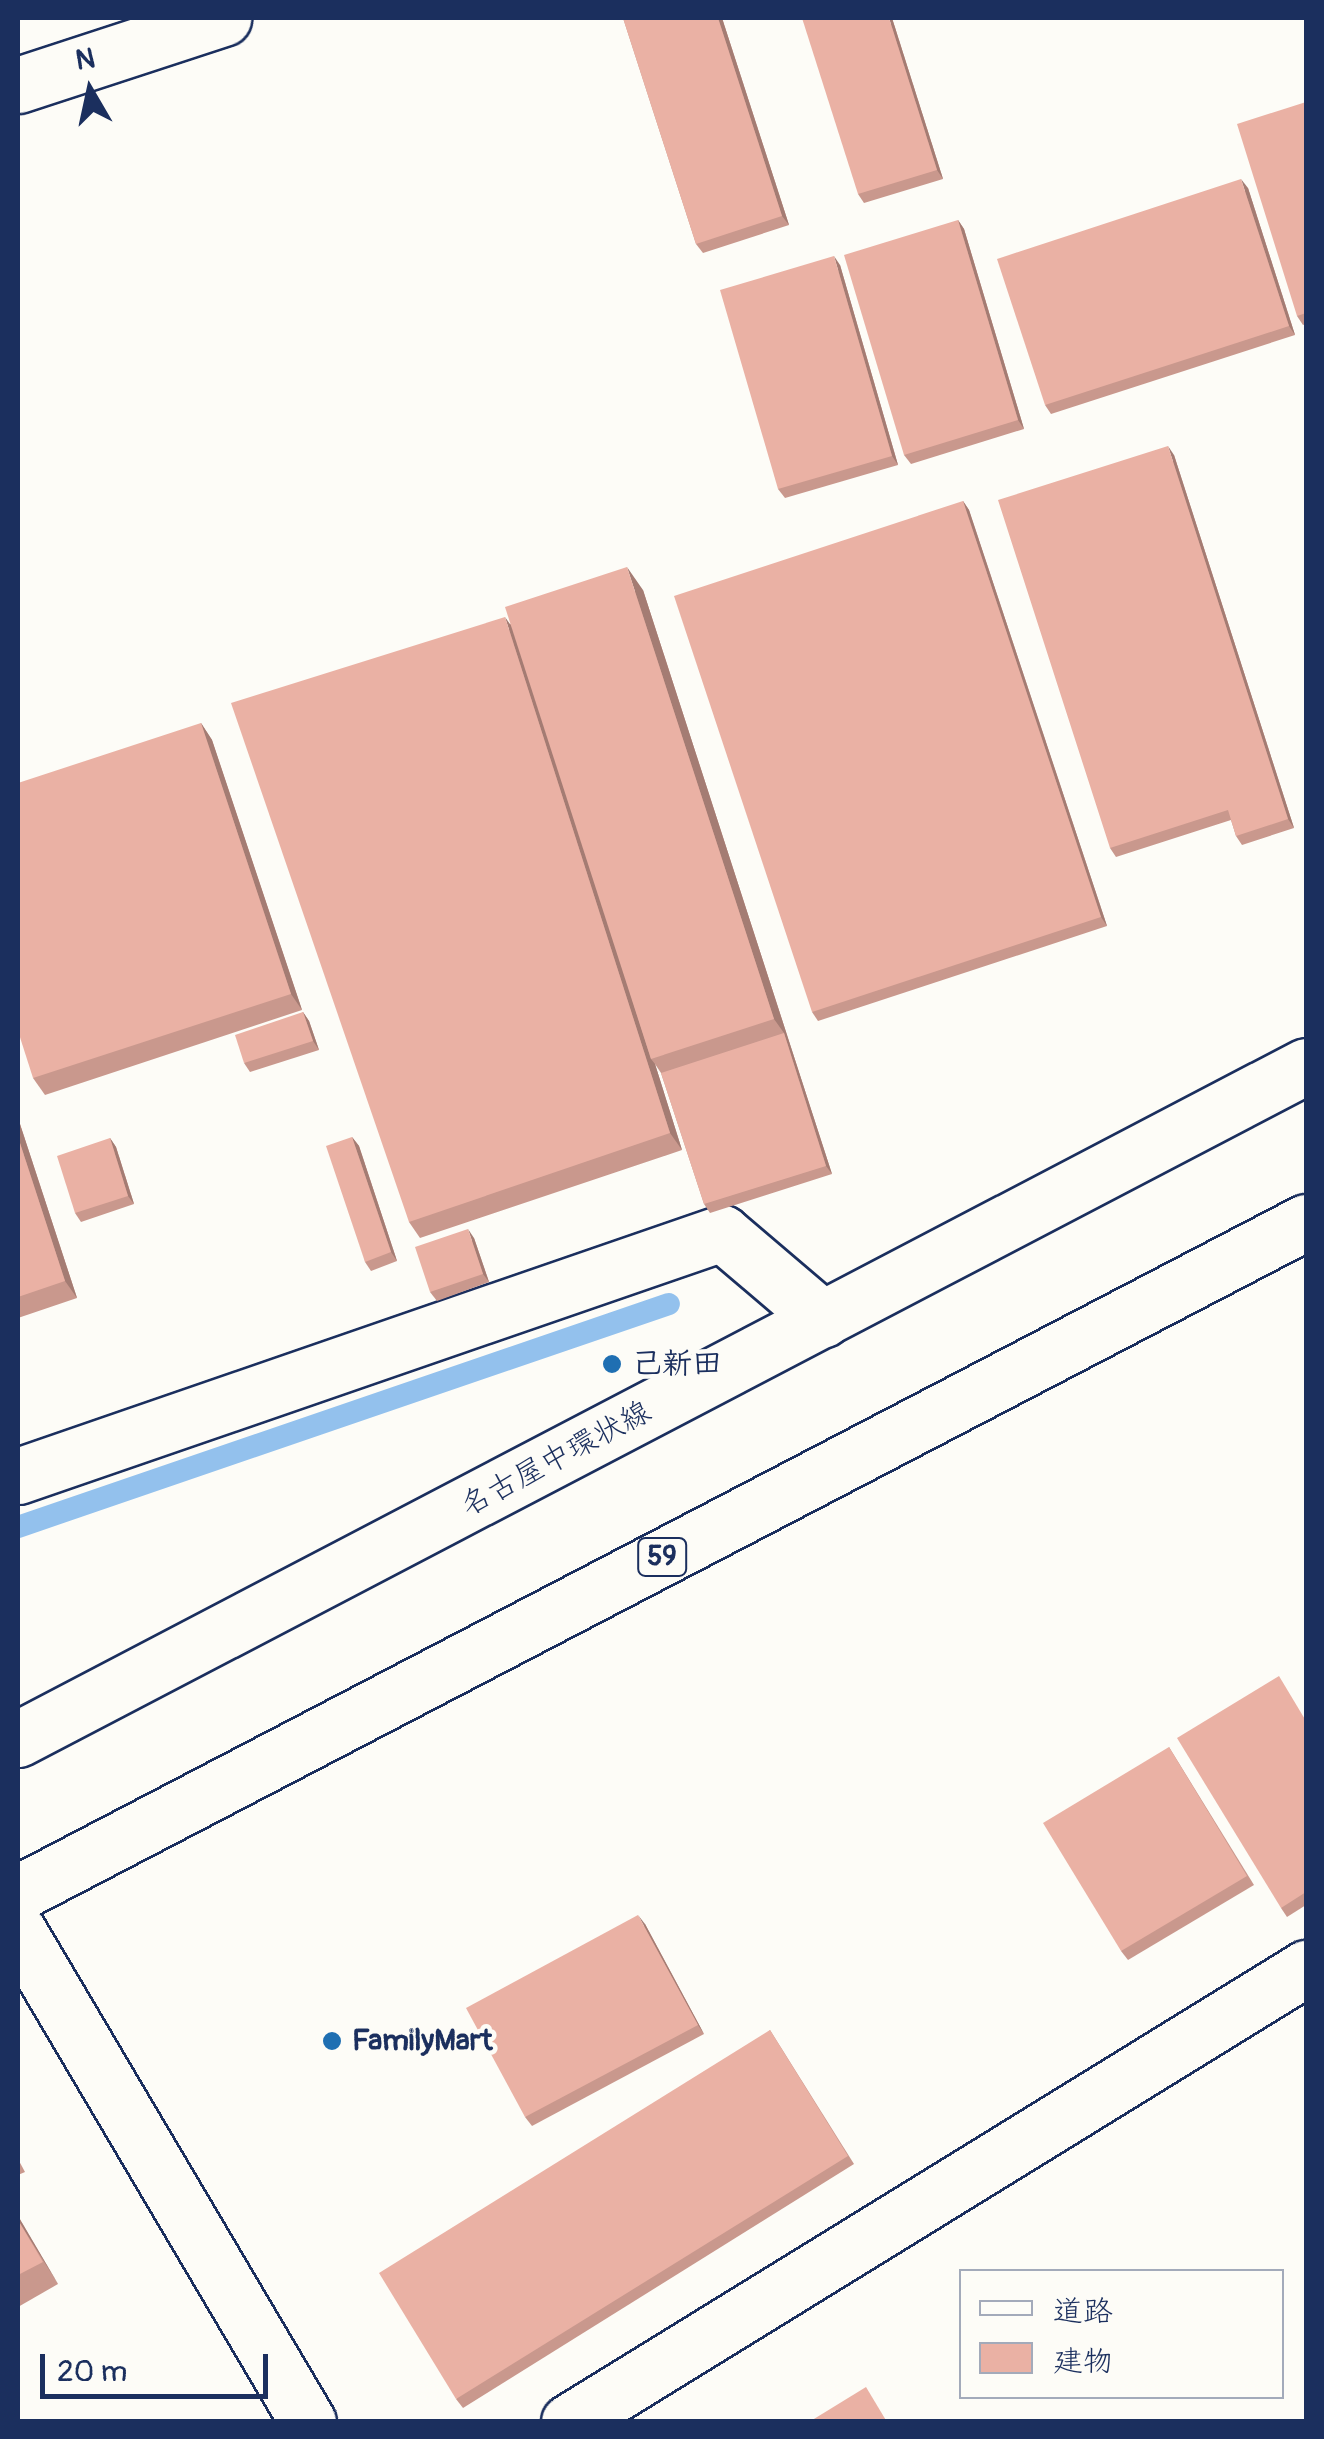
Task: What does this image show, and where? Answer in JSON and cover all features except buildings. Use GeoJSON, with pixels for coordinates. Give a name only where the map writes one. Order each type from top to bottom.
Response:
{"type":"FeatureCollection","features":[{"type":"Feature","properties":{"kind":"main road"},"geometry":{"type":"LineString","coordinates":[[18,85],[222,18]]}},
{"type":"Feature","properties":{"kind":"main road","name":"名古屋中環状線"},"geometry":{"type":"LineString","coordinates":[[18,1740],[1306,1066]]}},
{"type":"Feature","properties":{"kind":"main road","name":"59"},"geometry":{"type":"LineString","coordinates":[[18,1893],[1306,1222]]}},
{"type":"Feature","properties":{"kind":"main road"},"geometry":{"type":"LineString","coordinates":[[18,1476],[722,1233],[823,1319]]}},
{"type":"Feature","properties":{"kind":"main road"},"geometry":{"type":"LineString","coordinates":[[18,1932],[308,2422]]}},
{"type":"Feature","properties":{"kind":"main road"},"geometry":{"type":"LineString","coordinates":[[569,2422],[1306,1968]]}},
{"type":"Feature","properties":{"kind":"waterway"},"geometry":{"type":"LineString","coordinates":[[18,1527],[669,1304]]}},
{"type":"Feature","properties":{"kind":"place","name":"己新田"},"geometry":{"type":"Point","coordinates":[612,1364]}},
{"type":"Feature","properties":{"kind":"place","name":"FamilyMart"},"geometry":{"type":"Point","coordinates":[332,2041]}}]}
